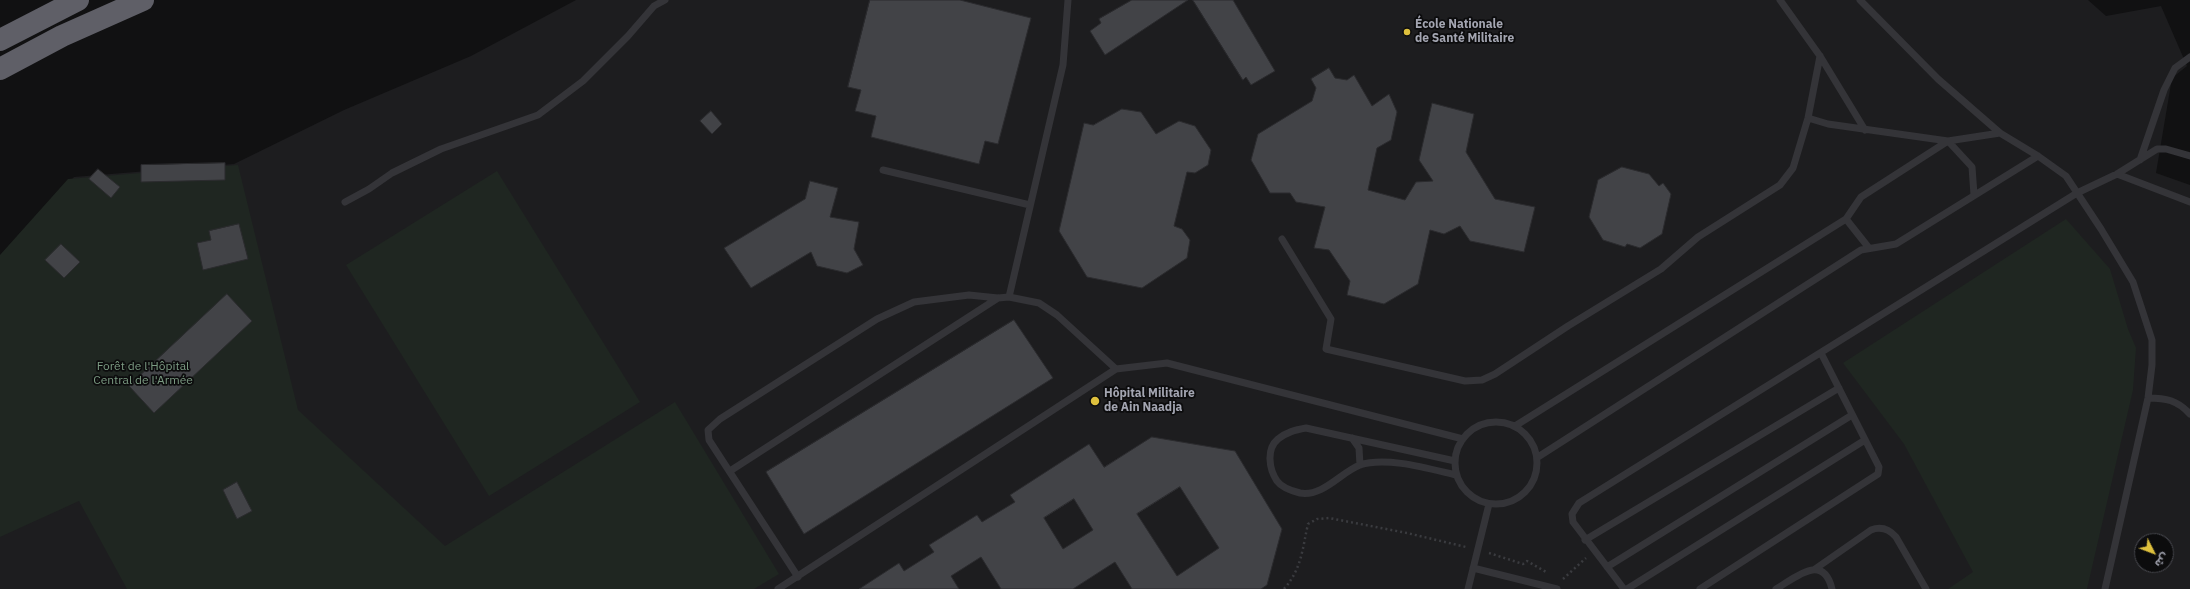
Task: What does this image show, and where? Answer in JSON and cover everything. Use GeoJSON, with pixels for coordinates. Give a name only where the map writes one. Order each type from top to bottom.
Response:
{"type":"FeatureCollection","features":[{"type":"Feature","properties":{"kind":"highway"},"geometry":{"type":"LineString","coordinates":[[0,40],[78,0]]}},
{"type":"Feature","properties":{"kind":"highway"},"geometry":{"type":"LineString","coordinates":[[0,69],[62,36],[143,0]]}},
{"type":"Feature","properties":{"kind":"lane"},"geometry":{"type":"LineString","coordinates":[[345,202],[369,189],[392,173],[442,150],[538,115],[583,81],[628,36],[654,6],[665,0]]}},
{"type":"Feature","properties":{"kind":"lane"},"geometry":{"type":"LineString","coordinates":[[1009,297],[1063,64],[1068,0]]}},
{"type":"Feature","properties":{"kind":"lane"},"geometry":{"type":"LineString","coordinates":[[1780,0],[1820,56],[1865,130]]}},
{"type":"Feature","properties":{"kind":"lane"},"geometry":{"type":"LineString","coordinates":[[1860,0],[1938,79],[2000,133],[2038,156],[2066,176],[2134,282],[2152,340],[2152,365],[2148,398],[2106,589]]}},
{"type":"Feature","properties":{"kind":"lane"},"geometry":{"type":"LineString","coordinates":[[1282,239],[1330,319],[1326,349],[1464,382],[1482,380],[1661,269],[1698,237],[1780,185],[1793,168],[1808,118],[1820,56]]}},
{"type":"Feature","properties":{"kind":"lane"},"geometry":{"type":"LineString","coordinates":[[2140,160],[2164,90],[2175,68],[2190,57]]}},
{"type":"Feature","properties":{"kind":"lane"},"geometry":{"type":"LineString","coordinates":[[1808,118],[1828,124],[1948,141],[2000,133]]}},
{"type":"Feature","properties":{"kind":"lane"},"geometry":{"type":"LineString","coordinates":[[1948,141],[1972,166],[1974,195]]}},
{"type":"Feature","properties":{"kind":"lane"},"geometry":{"type":"LineString","coordinates":[[1515,426],[1846,219],[1862,197],[1948,141]]}},
{"type":"Feature","properties":{"kind":"lane"},"geometry":{"type":"LineString","coordinates":[[1624,589],[1585,540],[1572,518],[1573,510],[1579,504],[2077,193],[2117,174],[2157,149],[2190,156]]}},
{"type":"Feature","properties":{"kind":"lane"},"geometry":{"type":"LineString","coordinates":[[1538,456],[1861,250],[1896,244],[2038,156]]}},
{"type":"Feature","properties":{"kind":"lane"},"geometry":{"type":"LineString","coordinates":[[883,170],[1030,205]]}},
{"type":"Feature","properties":{"kind":"lane"},"geometry":{"type":"LineString","coordinates":[[2117,174],[2190,202]]}},
{"type":"Feature","properties":{"kind":"lane"},"geometry":{"type":"LineString","coordinates":[[1846,219],[1869,248]]}},
{"type":"Feature","properties":{"kind":"lane"},"geometry":{"type":"LineString","coordinates":[[798,577],[710,440],[708,430],[720,420],[877,319],[914,302],[969,295],[998,298],[1009,297],[1039,303],[1057,315],[1116,369]]}},
{"type":"Feature","properties":{"kind":"lane"},"geometry":{"type":"LineString","coordinates":[[730,471],[998,298]]}},
{"type":"Feature","properties":{"kind":"lane"},"geometry":{"type":"LineString","coordinates":[[1700,589],[1876,477],[1879,467],[1821,353]]}},
{"type":"Feature","properties":{"kind":"lane"},"geometry":{"type":"LineString","coordinates":[[778,589],[1116,369],[1167,363],[1462,438]]}},
{"type":"Feature","properties":{"kind":"lane"},"geometry":{"type":"LineString","coordinates":[[1585,540],[1839,388]]}},
{"type":"Feature","properties":{"kind":"lane"},"geometry":{"type":"LineString","coordinates":[[2148,398],[2167,398],[2181,404],[2190,414]]}},
{"type":"Feature","properties":{"kind":"lane"},"geometry":{"type":"LineString","coordinates":[[1607,567],[1852,414]]}},
{"type":"Feature","properties":{"kind":"lane"},"geometry":{"type":"LineString","coordinates":[[1500,421],[1515,426],[1527,435],[1538,456],[1537,472],[1532,486],[1524,494],[1512,502],[1489,504],[1473,498],[1463,488],[1456,475],[1456,451],[1462,438],[1477,426],[1491,422],[1500,421]]}},
{"type":"Feature","properties":{"kind":"lane"},"geometry":{"type":"LineString","coordinates":[[1455,461],[1306,428],[1290,431],[1277,440],[1270,451],[1270,466],[1277,481],[1288,490],[1302,494],[1317,492],[1360,465],[1379,463],[1405,464],[1456,475]]}},
{"type":"Feature","properties":{"kind":"lane"},"geometry":{"type":"LineString","coordinates":[[1352,438],[1359,448],[1360,465]]}},
{"type":"Feature","properties":{"kind":"lane"},"geometry":{"type":"LineString","coordinates":[[1627,589],[1865,440]]}},
{"type":"Feature","properties":{"kind":"lane"},"geometry":{"type":"LineString","coordinates":[[1468,589],[1489,504]]}},
{"type":"Feature","properties":{"kind":"lane"},"geometry":{"type":"LineString","coordinates":[[1776,589],[1808,570],[1815,569],[1871,530],[1880,528],[1892,532],[1896,537],[1926,589]]}},
{"type":"Feature","properties":{"kind":"lane"},"geometry":{"type":"LineString","coordinates":[[1473,568],[1557,589]]}},
{"type":"Feature","properties":{"kind":"lane"},"geometry":{"type":"LineString","coordinates":[[1815,569],[1827,577],[1832,589]]}},
{"type":"Feature","properties":{"kind":"path"},"geometry":{"type":"LineString","coordinates":[[1284,589],[1295,576],[1303,553],[1308,524],[1316,519],[1329,518],[1407,533],[1478,550],[1523,564],[1527,561],[1554,577]]}},
{"type":"Feature","properties":{"kind":"path"},"geometry":{"type":"LineString","coordinates":[[1561,581],[1594,550]]}},
{"type":"Feature","properties":{"kind":"shaded area","name":"Hôpital Militaire de Ain Naadja"},"geometry":{"type":"Polygon","coordinates":[[[576,0],[2088,0],[2106,16],[2161,6],[2187,66],[2172,78],[2156,173],[2190,185],[2190,589],[0,589],[0,260],[74,177],[234,164],[344,110],[471,56],[576,0]]]}},
{"type":"Feature","properties":{"kind":"green space","name":"Forêt de l'Hôpital Central de l'Armée"},"geometry":{"type":"Polygon","coordinates":[[[238,165],[298,410],[445,546],[675,402],[779,574],[754,589],[127,589],[79,501],[0,537],[0,255],[68,179],[238,165]]]}},
{"type":"Feature","properties":{"kind":"green space"},"geometry":{"type":"Polygon","coordinates":[[[497,171],[640,402],[489,496],[346,265],[497,171]]]}},
{"type":"Feature","properties":{"kind":"green space"},"geometry":{"type":"Polygon","coordinates":[[[2066,219],[2110,269],[2128,329],[2136,348],[2133,390],[2087,589],[1948,589],[1973,572],[1904,444],[1843,363],[2066,219]]]}},
{"type":"Feature","properties":{"kind":"building"},"geometry":{"type":"Polygon","coordinates":[[[870,0],[960,0],[1031,18],[998,144],[985,141],[979,164],[871,137],[876,116],[855,111],[861,90],[848,87],[870,0]]]}},
{"type":"Feature","properties":{"kind":"building"},"geometry":{"type":"Polygon","coordinates":[[[1132,0],[1188,0],[1105,55],[1090,31],[1101,23],[1099,19],[1132,0]]]}},
{"type":"Feature","properties":{"kind":"building"},"geometry":{"type":"Polygon","coordinates":[[[1193,0],[1233,0],[1275,71],[1251,85],[1246,77],[1243,80],[1193,0]]]}},
{"type":"Feature","properties":{"kind":"building"},"geometry":{"type":"Polygon","coordinates":[[[1329,68],[1335,78],[1347,80],[1354,75],[1372,106],[1389,94],[1397,112],[1391,140],[1377,148],[1368,190],[1405,200],[1416,182],[1433,181],[1419,160],[1432,103],[1474,114],[1466,152],[1495,199],[1535,207],[1524,252],[1470,241],[1460,226],[1444,234],[1430,230],[1418,284],[1384,304],[1347,295],[1350,281],[1329,250],[1314,248],[1325,207],[1296,202],[1290,193],[1270,193],[1251,160],[1258,134],[1312,101],[1316,88],[1311,79],[1329,68]]]}},
{"type":"Feature","properties":{"kind":"building"},"geometry":{"type":"Polygon","coordinates":[[[1122,109],[1141,112],[1156,134],[1179,121],[1195,126],[1211,150],[1208,165],[1195,173],[1187,172],[1174,226],[1182,229],[1190,240],[1187,258],[1142,288],[1087,277],[1059,231],[1084,123],[1093,125],[1122,109]]]}},
{"type":"Feature","properties":{"kind":"building"},"geometry":{"type":"Polygon","coordinates":[[[711,111],[722,124],[712,134],[700,121],[711,111]]]}},
{"type":"Feature","properties":{"kind":"building"},"geometry":{"type":"Polygon","coordinates":[[[225,163],[225,180],[141,182],[141,165],[225,163]]]}},
{"type":"Feature","properties":{"kind":"building"},"geometry":{"type":"Polygon","coordinates":[[[1622,167],[1649,174],[1659,186],[1663,183],[1671,194],[1662,234],[1640,248],[1627,244],[1625,247],[1603,240],[1589,217],[1598,180],[1622,167]]]}},
{"type":"Feature","properties":{"kind":"building"},"geometry":{"type":"Polygon","coordinates":[[[98,169],[120,187],[111,198],[89,179],[98,169]]]}},
{"type":"Feature","properties":{"kind":"building"},"geometry":{"type":"Polygon","coordinates":[[[810,181],[838,188],[830,217],[859,222],[854,249],[863,265],[847,273],[817,266],[811,252],[751,288],[724,248],[805,199],[810,181]]]}},
{"type":"Feature","properties":{"kind":"building"},"geometry":{"type":"Polygon","coordinates":[[[239,224],[248,259],[203,270],[197,243],[211,240],[209,231],[239,224]]]}},
{"type":"Feature","properties":{"kind":"building"},"geometry":{"type":"Polygon","coordinates":[[[61,244],[80,262],[64,278],[45,260],[61,244]]]}},
{"type":"Feature","properties":{"kind":"building"},"geometry":{"type":"Polygon","coordinates":[[[227,294],[252,321],[154,413],[129,386],[227,294]]]}},
{"type":"Feature","properties":{"kind":"building"},"geometry":{"type":"Polygon","coordinates":[[[1014,320],[1053,378],[804,534],[766,472],[1014,320]]]}},
{"type":"Feature","properties":{"kind":"building"},"geometry":{"type":"Polygon","coordinates":[[[1152,437],[1235,451],[1282,529],[1267,585],[1261,589],[1132,589],[1115,562],[1073,589],[1001,589],[981,557],[951,576],[959,589],[859,589],[899,563],[904,571],[934,552],[929,545],[977,515],[982,522],[1015,502],[1010,495],[1089,444],[1104,467],[1152,437]],[[1180,487],[1137,514],[1177,576],[1219,548],[1180,487]],[[1074,499],[1044,518],[1063,549],[1093,530],[1074,499]]]}},
{"type":"Feature","properties":{"kind":"building"},"geometry":{"type":"Polygon","coordinates":[[[237,482],[252,511],[237,519],[223,490],[237,482]]]}},
{"type":"Feature","properties":{"kind":"place","name":"École Nationale de Santé Militaire"},"geometry":{"type":"Point","coordinates":[1407,32]}},
{"type":"Feature","properties":{"kind":"place","name":"Hôpital Militaire de Ain Naadja"},"geometry":{"type":"Point","coordinates":[1095,401]}}]}
